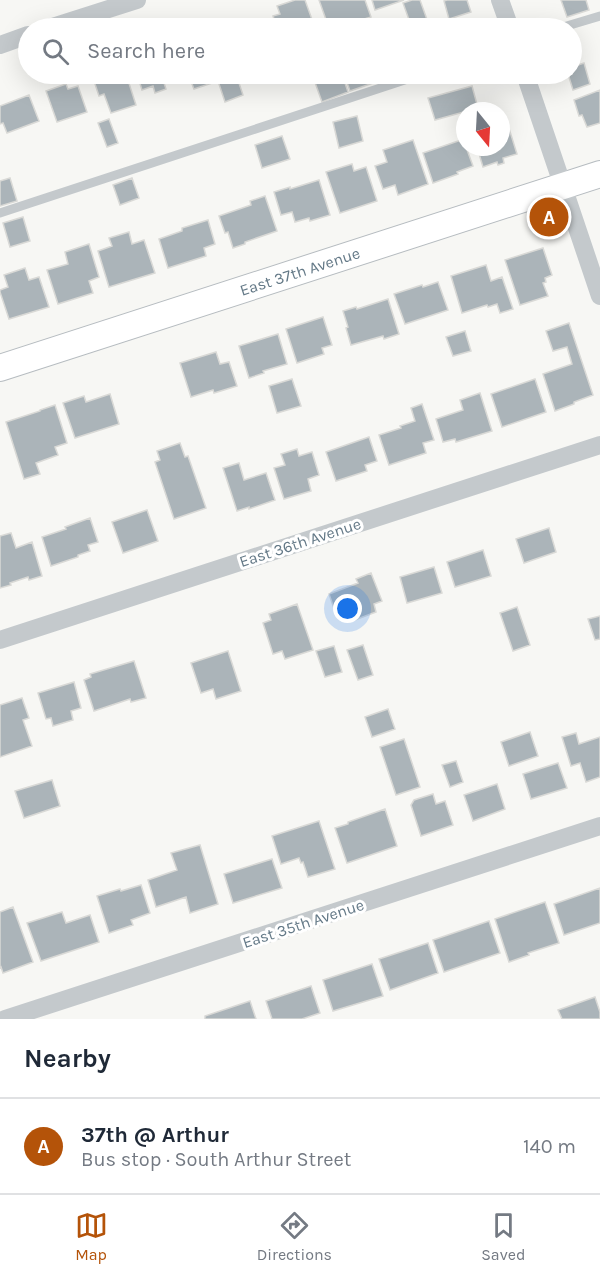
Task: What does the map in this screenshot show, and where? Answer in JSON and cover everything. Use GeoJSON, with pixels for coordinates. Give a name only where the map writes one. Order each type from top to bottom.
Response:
{"type":"FeatureCollection","features":[{"type":"Feature","properties":{"kind":"street"},"geometry":{"type":"LineString","coordinates":[[80,18],[137,0]]}},
{"type":"Feature","properties":{"kind":"street"},"geometry":{"type":"LineString","coordinates":[[500,0],[506,18]]}},
{"type":"Feature","properties":{"kind":"street"},"geometry":{"type":"LineString","coordinates":[[0,45],[18,39]]}},
{"type":"Feature","properties":{"kind":"street"},"geometry":{"type":"LineString","coordinates":[[528,84],[600,296]]}},
{"type":"Feature","properties":{"kind":"street","name":"East 37th Avenue"},"geometry":{"type":"LineString","coordinates":[[0,368],[600,174]]}},
{"type":"Feature","properties":{"kind":"street","name":"East 36th Avenue"},"geometry":{"type":"LineString","coordinates":[[0,640],[600,445]]}},
{"type":"Feature","properties":{"kind":"street","name":"East 35th Avenue"},"geometry":{"type":"LineString","coordinates":[[5,1019],[600,826]]}},
{"type":"Feature","properties":{"kind":"lane"},"geometry":{"type":"LineString","coordinates":[[582,21],[600,16]]}},
{"type":"Feature","properties":{"kind":"lane"},"geometry":{"type":"LineString","coordinates":[[0,213],[393,84]]}},
{"type":"Feature","properties":{"kind":"building"},"geometry":{"type":"Polygon","coordinates":[[[295,0],[305,0],[311,18],[274,18],[273,16],[280,14],[277,6],[295,0]]]}},
{"type":"Feature","properties":{"kind":"building"},"geometry":{"type":"Polygon","coordinates":[[[319,0],[365,0],[371,17],[368,18],[325,18],[319,0]]]}},
{"type":"Feature","properties":{"kind":"building"},"geometry":{"type":"Polygon","coordinates":[[[372,0],[404,0],[375,10],[372,0]]]}},
{"type":"Feature","properties":{"kind":"building"},"geometry":{"type":"Polygon","coordinates":[[[420,0],[426,18],[408,18],[403,3],[420,0]]]}},
{"type":"Feature","properties":{"kind":"building"},"geometry":{"type":"Polygon","coordinates":[[[467,0],[471,12],[449,18],[444,1],[467,0]]]}},
{"type":"Feature","properties":{"kind":"building"},"geometry":{"type":"Polygon","coordinates":[[[561,0],[586,0],[589,10],[567,17],[561,0]]]}},
{"type":"Feature","properties":{"kind":"building"},"geometry":{"type":"Polygon","coordinates":[[[584,63],[590,84],[573,90],[571,84],[582,84],[582,64],[584,63]]]}},
{"type":"Feature","properties":{"kind":"building"},"geometry":{"type":"Polygon","coordinates":[[[66,84],[68,89],[78,86],[87,112],[57,122],[46,91],[66,84]]]}},
{"type":"Feature","properties":{"kind":"building"},"geometry":{"type":"Polygon","coordinates":[[[95,84],[129,84],[136,105],[111,113],[104,94],[99,96],[95,84]]]}},
{"type":"Feature","properties":{"kind":"building"},"geometry":{"type":"Polygon","coordinates":[[[140,84],[164,84],[166,89],[155,93],[153,86],[142,90],[140,84]]]}},
{"type":"Feature","properties":{"kind":"building"},"geometry":{"type":"Polygon","coordinates":[[[192,84],[209,84],[194,89],[192,84]]]}},
{"type":"Feature","properties":{"kind":"building"},"geometry":{"type":"Polygon","coordinates":[[[219,84],[239,84],[243,95],[225,102],[219,84]]]}},
{"type":"Feature","properties":{"kind":"building"},"geometry":{"type":"Polygon","coordinates":[[[316,84],[345,84],[348,92],[322,102],[316,84]]]}},
{"type":"Feature","properties":{"kind":"building"},"geometry":{"type":"Polygon","coordinates":[[[348,84],[370,84],[350,91],[348,84]]]}},
{"type":"Feature","properties":{"kind":"building"},"geometry":{"type":"Polygon","coordinates":[[[472,86],[476,102],[456,102],[456,114],[435,120],[428,98],[472,86]]]}},
{"type":"Feature","properties":{"kind":"building"},"geometry":{"type":"Polygon","coordinates":[[[600,90],[600,123],[587,127],[582,115],[579,116],[574,100],[600,90]]]}},
{"type":"Feature","properties":{"kind":"building"},"geometry":{"type":"Polygon","coordinates":[[[29,95],[39,121],[7,133],[3,123],[0,124],[0,106],[29,95]]]}},
{"type":"Feature","properties":{"kind":"building"},"geometry":{"type":"Polygon","coordinates":[[[357,116],[363,141],[339,148],[333,122],[357,116]]]}},
{"type":"Feature","properties":{"kind":"building"},"geometry":{"type":"Polygon","coordinates":[[[109,119],[118,143],[107,147],[98,123],[109,119]]]}},
{"type":"Feature","properties":{"kind":"building"},"geometry":{"type":"Polygon","coordinates":[[[510,132],[517,154],[510,156],[510,132]]]}},
{"type":"Feature","properties":{"kind":"building"},"geometry":{"type":"Polygon","coordinates":[[[282,136],[290,159],[262,168],[255,145],[282,136]]]}},
{"type":"Feature","properties":{"kind":"building"},"geometry":{"type":"Polygon","coordinates":[[[413,140],[428,184],[398,195],[395,185],[383,189],[375,166],[387,162],[383,150],[413,140]]]}},
{"type":"Feature","properties":{"kind":"building"},"geometry":{"type":"Polygon","coordinates":[[[456,142],[456,156],[469,156],[473,166],[433,183],[423,153],[456,142]]]}},
{"type":"Feature","properties":{"kind":"building"},"geometry":{"type":"Polygon","coordinates":[[[480,156],[510,156],[503,158],[504,163],[498,165],[497,162],[483,167],[480,156]]]}},
{"type":"Feature","properties":{"kind":"building"},"geometry":{"type":"Polygon","coordinates":[[[352,164],[354,171],[366,167],[377,201],[340,213],[326,172],[352,164]]]}},
{"type":"Feature","properties":{"kind":"building"},"geometry":{"type":"Polygon","coordinates":[[[10,178],[17,201],[0,206],[0,181],[10,178]]]}},
{"type":"Feature","properties":{"kind":"building"},"geometry":{"type":"Polygon","coordinates":[[[132,178],[139,198],[120,205],[113,185],[132,178]]]}},
{"type":"Feature","properties":{"kind":"building"},"geometry":{"type":"Polygon","coordinates":[[[319,180],[330,215],[310,221],[309,218],[295,222],[292,212],[281,215],[274,192],[319,180]]]}},
{"type":"Feature","properties":{"kind":"building"},"geometry":{"type":"Polygon","coordinates":[[[265,196],[277,231],[233,248],[228,232],[225,233],[219,216],[251,205],[250,201],[265,196]]]}},
{"type":"Feature","properties":{"kind":"building"},"geometry":{"type":"Polygon","coordinates":[[[23,217],[30,241],[10,247],[3,223],[23,217]]]}},
{"type":"Feature","properties":{"kind":"building"},"geometry":{"type":"Polygon","coordinates":[[[208,220],[215,244],[204,248],[206,256],[168,268],[159,239],[182,231],[182,228],[208,220]]]}},
{"type":"Feature","properties":{"kind":"building"},"geometry":{"type":"Polygon","coordinates":[[[129,232],[132,244],[144,240],[155,273],[109,287],[98,251],[112,246],[109,238],[129,232]]]}},
{"type":"Feature","properties":{"kind":"building"},"geometry":{"type":"Polygon","coordinates":[[[89,244],[99,277],[89,281],[93,293],[58,304],[47,270],[68,264],[65,252],[89,244]]]}},
{"type":"Feature","properties":{"kind":"building"},"geometry":{"type":"Polygon","coordinates":[[[543,248],[552,275],[545,278],[546,282],[543,283],[548,296],[520,305],[505,260],[543,248]]]}},
{"type":"Feature","properties":{"kind":"building"},"geometry":{"type":"Polygon","coordinates":[[[486,265],[491,281],[502,277],[513,309],[500,313],[497,304],[462,313],[451,276],[486,265]]]}},
{"type":"Feature","properties":{"kind":"building"},"geometry":{"type":"Polygon","coordinates":[[[25,268],[29,280],[39,277],[49,307],[9,319],[0,292],[8,287],[4,275],[25,268]]]}},
{"type":"Feature","properties":{"kind":"building"},"geometry":{"type":"Polygon","coordinates":[[[438,282],[448,310],[405,324],[394,294],[438,282]]]}},
{"type":"Feature","properties":{"kind":"building"},"geometry":{"type":"Polygon","coordinates":[[[388,299],[399,334],[351,345],[343,311],[388,299]]]}},
{"type":"Feature","properties":{"kind":"building"},"geometry":{"type":"Polygon","coordinates":[[[323,317],[332,345],[322,348],[324,354],[297,363],[286,329],[323,317]]]}},
{"type":"Feature","properties":{"kind":"building"},"geometry":{"type":"Polygon","coordinates":[[[569,323],[593,395],[555,411],[543,374],[572,364],[567,347],[553,351],[546,331],[569,323]]]}},
{"type":"Feature","properties":{"kind":"building"},"geometry":{"type":"Polygon","coordinates":[[[465,331],[471,351],[453,356],[446,337],[465,331]]]}},
{"type":"Feature","properties":{"kind":"building"},"geometry":{"type":"Polygon","coordinates":[[[278,334],[287,364],[249,378],[239,346],[278,334]]]}},
{"type":"Feature","properties":{"kind":"building"},"geometry":{"type":"Polygon","coordinates":[[[216,352],[220,364],[229,362],[237,386],[191,397],[180,363],[216,352]]]}},
{"type":"Feature","properties":{"kind":"building"},"geometry":{"type":"Polygon","coordinates":[[[292,379],[301,406],[277,413],[269,386],[292,379]]]}},
{"type":"Feature","properties":{"kind":"building"},"geometry":{"type":"Polygon","coordinates":[[[535,379],[546,412],[502,427],[491,394],[535,379]]]}},
{"type":"Feature","properties":{"kind":"building"},"geometry":{"type":"Polygon","coordinates":[[[480,393],[492,431],[456,442],[455,439],[443,442],[436,419],[463,410],[460,400],[480,393]]]}},
{"type":"Feature","properties":{"kind":"building"},"geometry":{"type":"Polygon","coordinates":[[[110,394],[119,424],[75,438],[63,403],[84,396],[86,402],[110,394]]]}},
{"type":"Feature","properties":{"kind":"building"},"geometry":{"type":"Polygon","coordinates":[[[422,404],[434,440],[423,443],[426,453],[389,465],[379,435],[415,421],[411,408],[422,404]]]}},
{"type":"Feature","properties":{"kind":"building"},"geometry":{"type":"Polygon","coordinates":[[[55,405],[67,443],[55,447],[58,455],[36,463],[40,474],[24,479],[6,422],[55,405]]]}},
{"type":"Feature","properties":{"kind":"building"},"geometry":{"type":"Polygon","coordinates":[[[369,437],[377,461],[365,465],[367,471],[336,481],[326,452],[369,437]]]}},
{"type":"Feature","properties":{"kind":"building"},"geometry":{"type":"Polygon","coordinates":[[[180,443],[185,457],[188,456],[206,508],[174,519],[155,462],[160,460],[157,451],[180,443]]]}},
{"type":"Feature","properties":{"kind":"building"},"geometry":{"type":"Polygon","coordinates":[[[297,449],[299,456],[312,452],[319,475],[308,479],[311,491],[284,499],[274,468],[285,465],[281,454],[297,449]]]}},
{"type":"Feature","properties":{"kind":"building"},"geometry":{"type":"Polygon","coordinates":[[[239,463],[244,480],[266,473],[275,500],[237,511],[223,468],[239,463]]]}},
{"type":"Feature","properties":{"kind":"building"},"geometry":{"type":"Polygon","coordinates":[[[147,510],[158,541],[123,553],[112,522],[147,510]]]}},
{"type":"Feature","properties":{"kind":"building"},"geometry":{"type":"Polygon","coordinates":[[[90,518],[98,542],[88,545],[90,551],[51,566],[42,537],[90,518]]]}},
{"type":"Feature","properties":{"kind":"building"},"geometry":{"type":"Polygon","coordinates":[[[549,528],[556,552],[524,563],[516,539],[549,528]]]}},
{"type":"Feature","properties":{"kind":"building"},"geometry":{"type":"Polygon","coordinates":[[[11,533],[16,548],[32,542],[42,576],[29,580],[28,577],[0,588],[0,536],[11,533]]]}},
{"type":"Feature","properties":{"kind":"building"},"geometry":{"type":"Polygon","coordinates":[[[483,550],[491,576],[455,587],[447,562],[483,550]]]}},
{"type":"Feature","properties":{"kind":"building"},"geometry":{"type":"Polygon","coordinates":[[[434,567],[442,593],[407,603],[400,577],[434,567]]]}},
{"type":"Feature","properties":{"kind":"building"},"geometry":{"type":"Polygon","coordinates":[[[371,573],[382,601],[374,604],[376,612],[352,621],[349,613],[337,617],[329,594],[358,583],[356,579],[371,573]]]}},
{"type":"Feature","properties":{"kind":"building"},"geometry":{"type":"Polygon","coordinates":[[[297,604],[313,650],[285,659],[282,651],[273,654],[263,623],[271,620],[269,614],[297,604]]]}},
{"type":"Feature","properties":{"kind":"building"},"geometry":{"type":"Polygon","coordinates":[[[517,607],[530,645],[513,651],[500,613],[517,607]]]}},
{"type":"Feature","properties":{"kind":"building"},"geometry":{"type":"Polygon","coordinates":[[[600,616],[600,639],[595,640],[588,619],[600,616]]]}},
{"type":"Feature","properties":{"kind":"building"},"geometry":{"type":"Polygon","coordinates":[[[363,645],[373,675],[358,680],[347,650],[363,645]]]}},
{"type":"Feature","properties":{"kind":"building"},"geometry":{"type":"Polygon","coordinates":[[[334,646],[342,672],[325,677],[316,651],[334,646]]]}},
{"type":"Feature","properties":{"kind":"building"},"geometry":{"type":"Polygon","coordinates":[[[228,651],[241,691],[216,699],[213,689],[201,693],[191,663],[228,651]]]}},
{"type":"Feature","properties":{"kind":"building"},"geometry":{"type":"Polygon","coordinates":[[[134,661],[146,698],[131,702],[130,699],[94,711],[84,680],[91,677],[90,674],[134,661]]]}},
{"type":"Feature","properties":{"kind":"building"},"geometry":{"type":"Polygon","coordinates":[[[74,682],[81,708],[71,711],[73,720],[53,726],[51,718],[46,719],[38,693],[74,682]]]}},
{"type":"Feature","properties":{"kind":"building"},"geometry":{"type":"Polygon","coordinates":[[[22,698],[29,718],[23,720],[32,746],[0,757],[0,705],[22,698]]]}},
{"type":"Feature","properties":{"kind":"building"},"geometry":{"type":"Polygon","coordinates":[[[388,709],[395,729],[372,737],[365,717],[388,709]]]}},
{"type":"Feature","properties":{"kind":"building"},"geometry":{"type":"Polygon","coordinates":[[[530,732],[538,756],[509,766],[501,742],[530,732]]]}},
{"type":"Feature","properties":{"kind":"building"},"geometry":{"type":"Polygon","coordinates":[[[576,733],[579,744],[600,737],[600,777],[586,782],[580,763],[571,766],[562,737],[576,733]]]}},
{"type":"Feature","properties":{"kind":"building"},"geometry":{"type":"Polygon","coordinates":[[[404,739],[420,787],[396,795],[380,747],[404,739]]]}},
{"type":"Feature","properties":{"kind":"building"},"geometry":{"type":"Polygon","coordinates":[[[456,761],[463,782],[450,787],[442,765],[456,761]]]}},
{"type":"Feature","properties":{"kind":"building"},"geometry":{"type":"Polygon","coordinates":[[[558,763],[567,788],[531,799],[523,774],[558,763]]]}},
{"type":"Feature","properties":{"kind":"building"},"geometry":{"type":"Polygon","coordinates":[[[52,780],[60,806],[24,818],[15,791],[52,780]]]}},
{"type":"Feature","properties":{"kind":"building"},"geometry":{"type":"Polygon","coordinates":[[[497,784],[505,809],[473,821],[464,795],[497,784]]]}},
{"type":"Feature","properties":{"kind":"building"},"geometry":{"type":"Polygon","coordinates":[[[433,794],[436,804],[445,801],[453,825],[421,836],[411,805],[414,800],[433,794]]]}},
{"type":"Feature","properties":{"kind":"building"},"geometry":{"type":"Polygon","coordinates":[[[385,809],[397,846],[347,863],[335,828],[385,809]]]}},
{"type":"Feature","properties":{"kind":"building"},"geometry":{"type":"Polygon","coordinates":[[[319,821],[335,869],[308,877],[303,862],[301,863],[299,858],[281,864],[272,836],[319,821]]]}},
{"type":"Feature","properties":{"kind":"building"},"geometry":{"type":"Polygon","coordinates":[[[200,845],[218,904],[190,913],[186,897],[156,907],[148,880],[177,870],[171,853],[200,845]]]}},
{"type":"Feature","properties":{"kind":"building"},"geometry":{"type":"Polygon","coordinates":[[[272,859],[282,888],[233,903],[224,874],[272,859]]]}},
{"type":"Feature","properties":{"kind":"building"},"geometry":{"type":"Polygon","coordinates":[[[141,885],[150,913],[131,920],[133,925],[109,933],[97,896],[141,885]]]}},
{"type":"Feature","properties":{"kind":"building"},"geometry":{"type":"Polygon","coordinates":[[[600,888],[600,923],[564,935],[554,904],[600,888]]]}},
{"type":"Feature","properties":{"kind":"building"},"geometry":{"type":"Polygon","coordinates":[[[545,902],[559,943],[509,962],[495,919],[545,902]]]}},
{"type":"Feature","properties":{"kind":"building"},"geometry":{"type":"Polygon","coordinates":[[[13,907],[33,962],[3,973],[0,968],[0,912],[13,907]]]}},
{"type":"Feature","properties":{"kind":"building"},"geometry":{"type":"Polygon","coordinates":[[[62,912],[66,923],[90,915],[99,942],[41,961],[27,923],[62,912]]]}},
{"type":"Feature","properties":{"kind":"building"},"geometry":{"type":"Polygon","coordinates":[[[489,921],[500,953],[444,972],[433,940],[489,921]]]}},
{"type":"Feature","properties":{"kind":"building"},"geometry":{"type":"Polygon","coordinates":[[[428,943],[438,973],[390,990],[379,959],[428,943]]]}},
{"type":"Feature","properties":{"kind":"building"},"geometry":{"type":"Polygon","coordinates":[[[372,964],[383,996],[333,1011],[323,980],[372,964]]]}},
{"type":"Feature","properties":{"kind":"building"},"geometry":{"type":"Polygon","coordinates":[[[311,986],[320,1013],[302,1019],[272,1019],[266,1001],[311,986]]]}},
{"type":"Feature","properties":{"kind":"building"},"geometry":{"type":"Polygon","coordinates":[[[595,997],[600,1019],[562,1019],[558,1010],[595,997]]]}},
{"type":"Feature","properties":{"kind":"building"},"geometry":{"type":"Polygon","coordinates":[[[250,1001],[256,1019],[205,1019],[205,1016],[250,1001]]]}},
{"type":"Feature","properties":{"kind":"place","name":"37th @ Arthur"},"geometry":{"type":"Point","coordinates":[549,217]}}]}
